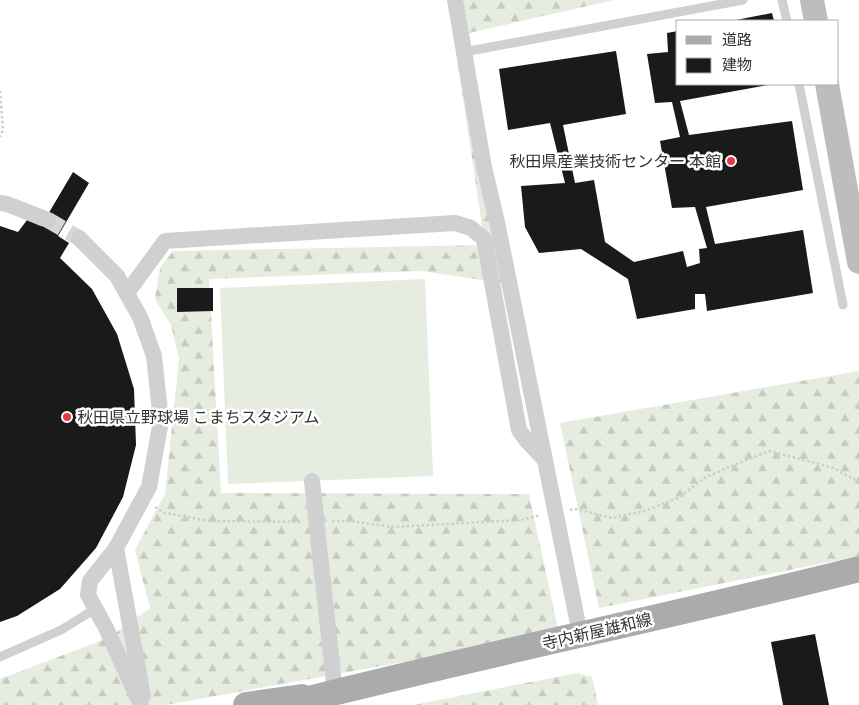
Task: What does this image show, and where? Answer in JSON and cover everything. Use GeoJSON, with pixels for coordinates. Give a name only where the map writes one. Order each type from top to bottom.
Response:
{"type":"FeatureCollection","features":[{"type":"Feature","properties":{"kind":"main road","name":"寺内新屋雄和線"},"geometry":{"type":"LineString","coordinates":[[285,705],[580,634],[737,600],[859,569]]}},
{"type":"Feature","properties":{"kind":"main road","name":"寺内新屋雄和線"},"geometry":{"type":"LineString","coordinates":[[246,705],[335,692]]}},
{"type":"Feature","properties":{"kind":"street"},"geometry":{"type":"LineString","coordinates":[[455,0],[484,167],[580,634]]}},
{"type":"Feature","properties":{"kind":"street"},"geometry":{"type":"LineString","coordinates":[[812,0],[816,20]]}},
{"type":"Feature","properties":{"kind":"street"},"geometry":{"type":"LineString","coordinates":[[827,85],[859,262]]}},
{"type":"Feature","properties":{"kind":"street"},"geometry":{"type":"LineString","coordinates":[[0,203],[48,220]]}},
{"type":"Feature","properties":{"kind":"street"},"geometry":{"type":"LineString","coordinates":[[127,293],[165,241],[455,223],[470,228],[484,239],[519,430],[545,460]]}},
{"type":"Feature","properties":{"kind":"street"},"geometry":{"type":"LineString","coordinates":[[79,238],[117,276],[140,318],[154,356],[161,421],[149,487],[116,548],[90,581],[88,595],[106,628],[141,705]]}},
{"type":"Feature","properties":{"kind":"street"},"geometry":{"type":"LineString","coordinates":[[312,481],[335,692]]}},
{"type":"Feature","properties":{"kind":"street"},"geometry":{"type":"LineString","coordinates":[[116,548],[145,705]]}},
{"type":"Feature","properties":{"kind":"lane"},"geometry":{"type":"LineString","coordinates":[[464,52],[743,0]]}},
{"type":"Feature","properties":{"kind":"lane"},"geometry":{"type":"LineString","coordinates":[[782,0],[787,20]]}},
{"type":"Feature","properties":{"kind":"lane"},"geometry":{"type":"LineString","coordinates":[[799,85],[843,305]]}},
{"type":"Feature","properties":{"kind":"lane"},"geometry":{"type":"LineString","coordinates":[[0,657],[61,630],[95,609]]}},
{"type":"Feature","properties":{"kind":"path"},"geometry":{"type":"LineString","coordinates":[[0,91],[3,130],[0,136]]}},
{"type":"Feature","properties":{"kind":"path"},"geometry":{"type":"LineString","coordinates":[[143,500],[165,513],[209,521],[296,523],[316,520],[351,521],[392,527],[521,520],[555,511],[576,510],[612,518],[645,511],[680,498],[704,478],[769,451],[831,467],[859,482]]}},
{"type":"Feature","properties":{"kind":"green space"},"geometry":{"type":"Polygon","coordinates":[[[448,0],[614,0],[469,33],[509,284],[421,271],[209,279],[221,493],[529,494],[559,634],[166,705],[0,705],[0,679],[108,638],[150,608],[135,550],[165,494],[179,359],[171,325],[155,299],[160,268],[173,251],[485,245],[448,0]]]}},
{"type":"Feature","properties":{"kind":"green space"},"geometry":{"type":"Polygon","coordinates":[[[425,279],[433,476],[228,484],[220,288],[425,279]]]}},
{"type":"Feature","properties":{"kind":"green space"},"geometry":{"type":"Polygon","coordinates":[[[859,371],[859,556],[599,608],[560,423],[859,371]]]}},
{"type":"Feature","properties":{"kind":"green space"},"geometry":{"type":"Polygon","coordinates":[[[578,673],[592,677],[598,705],[413,705],[578,673]]]}},
{"type":"Feature","properties":{"kind":"building"},"geometry":{"type":"Polygon","coordinates":[[[772,13],[774,20],[736,20],[772,13]]]}},
{"type":"Feature","properties":{"kind":"building","name":"秋田県産業技術センター 本館"},"geometry":{"type":"Polygon","coordinates":[[[676,31],[676,85],[768,85],[680,101],[689,135],[792,121],[803,190],[706,207],[715,244],[803,230],[813,293],[707,311],[705,294],[695,294],[695,309],[637,319],[628,279],[581,249],[539,253],[525,227],[521,186],[565,183],[550,123],[508,130],[499,69],[616,51],[626,114],[563,125],[575,183],[594,180],[605,242],[634,262],[683,251],[687,267],[700,263],[699,249],[707,248],[695,207],[672,208],[660,141],[680,137],[672,102],[655,103],[647,54],[668,52],[667,33],[676,31]]]}},
{"type":"Feature","properties":{"kind":"building","name":"秋田県立野球場 こまちスタジアム"},"geometry":{"type":"Polygon","coordinates":[[[73,172],[89,183],[58,236],[69,243],[60,258],[92,289],[117,334],[134,389],[136,445],[123,497],[96,548],[60,589],[17,616],[0,622],[0,226],[18,232],[27,220],[41,226],[73,172]]]}},
{"type":"Feature","properties":{"kind":"building"},"geometry":{"type":"Polygon","coordinates":[[[177,288],[213,288],[213,311],[177,312],[177,288]]]}},
{"type":"Feature","properties":{"kind":"building"},"geometry":{"type":"Polygon","coordinates":[[[815,634],[829,705],[783,705],[771,642],[815,634]]]}},
{"type":"Feature","properties":{"kind":"tunnel"},"geometry":{"type":"LineString","coordinates":[[48,220],[79,238]]}},
{"type":"Feature","properties":{"kind":"place","name":"秋田県産業技術センター 本館"},"geometry":{"type":"Point","coordinates":[731,161]}},
{"type":"Feature","properties":{"kind":"place","name":"秋田県立野球場 こまちスタジアム"},"geometry":{"type":"Point","coordinates":[67,417]}}]}
